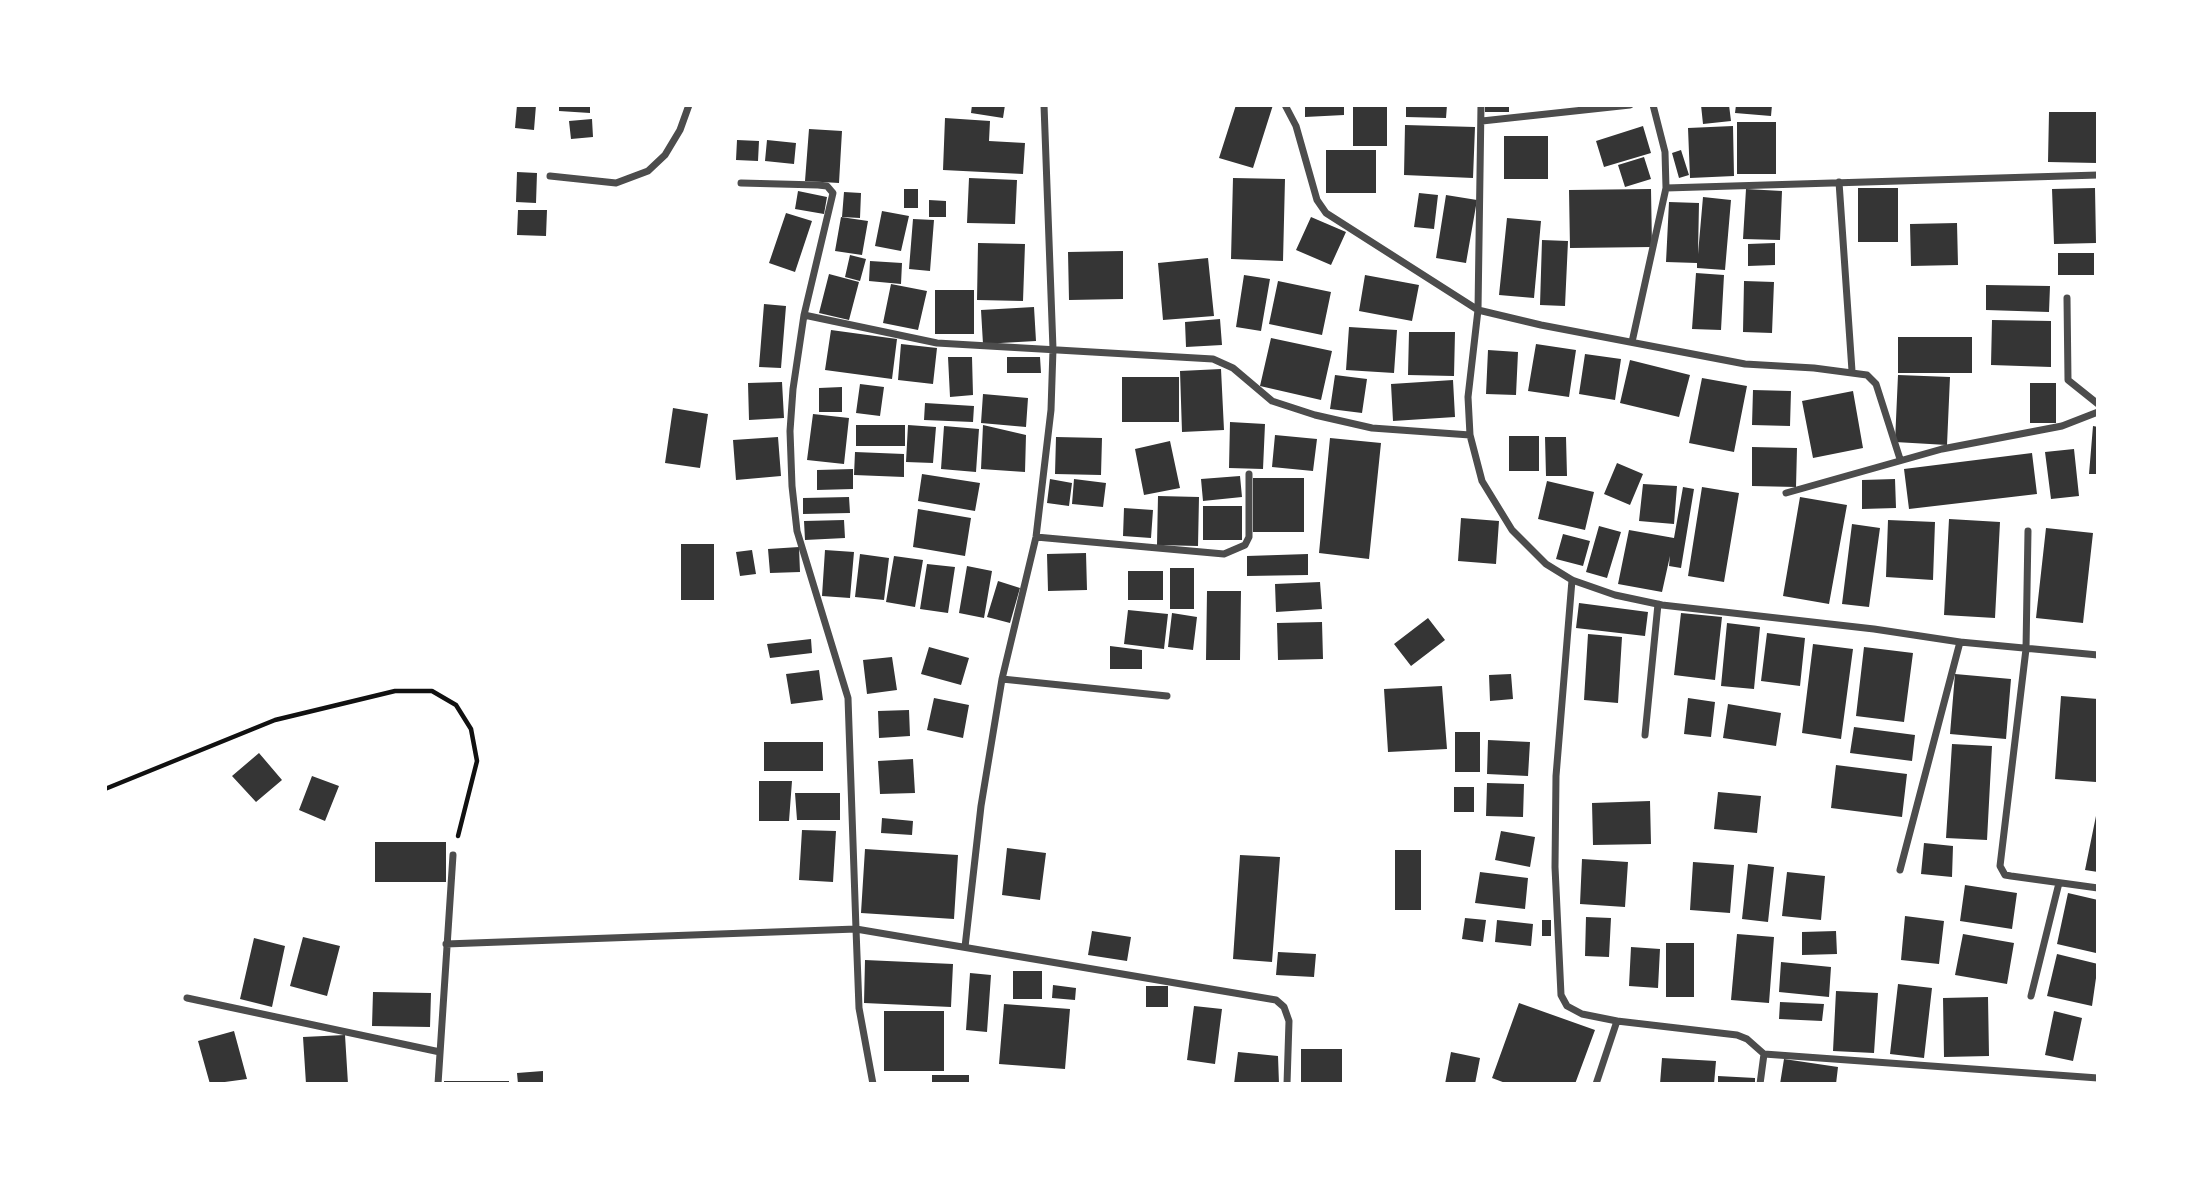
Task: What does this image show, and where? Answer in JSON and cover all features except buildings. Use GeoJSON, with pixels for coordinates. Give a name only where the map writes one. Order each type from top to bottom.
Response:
{"type":"FeatureCollection","features":[{"type":"Feature","properties":{"kind":"street"},"geometry":{"type":"LineString","coordinates":[[550,176],[616,183],[648,171],[665,155],[680,130],[689,105]]}},
{"type":"Feature","properties":{"kind":"street"},"geometry":{"type":"LineString","coordinates":[[965,947],[981,806],[1002,679],[1036,537],[1051,410],[1053,349],[1044,105]]}},
{"type":"Feature","properties":{"kind":"street"},"geometry":{"type":"LineString","coordinates":[[1285,105],[1296,126],[1317,200],[1326,214],[1478,310],[1745,364],[1867,374],[1875,384],[1900,459]]}},
{"type":"Feature","properties":{"kind":"street"},"geometry":{"type":"LineString","coordinates":[[1481,105],[1478,310],[1468,397],[1470,435],[1482,481],[1512,530],[1546,564],[1572,580],[1615,595],[1658,604],[1874,629],[1960,642],[2098,655]]}},
{"type":"Feature","properties":{"kind":"street"},"geometry":{"type":"LineString","coordinates":[[1482,121],[1630,105]]}},
{"type":"Feature","properties":{"kind":"street"},"geometry":{"type":"LineString","coordinates":[[1632,342],[1666,188],[1664,152],[1653,105]]}},
{"type":"Feature","properties":{"kind":"street"},"geometry":{"type":"LineString","coordinates":[[1666,188],[2098,175]]}},
{"type":"Feature","properties":{"kind":"street"},"geometry":{"type":"LineString","coordinates":[[1839,182],[1852,371]]}},
{"type":"Feature","properties":{"kind":"street"},"geometry":{"type":"LineString","coordinates":[[741,183],[818,184],[827,186],[833,193],[804,315],[790,431],[792,486],[797,531],[848,698],[859,1008],[873,1084]]}},
{"type":"Feature","properties":{"kind":"street"},"geometry":{"type":"LineString","coordinates":[[2067,298],[2068,380],[2098,404]]}},
{"type":"Feature","properties":{"kind":"street"},"geometry":{"type":"LineString","coordinates":[[804,315],[937,343],[1213,359],[1233,368],[1272,401],[1315,415],[1372,428],[1470,435]]}},
{"type":"Feature","properties":{"kind":"street"},"geometry":{"type":"LineString","coordinates":[[1786,493],[1900,459],[2062,426],[2098,412]]}},
{"type":"Feature","properties":{"kind":"street"},"geometry":{"type":"LineString","coordinates":[[1036,537],[1224,554],[1245,545],[1249,537],[1249,474]]}},
{"type":"Feature","properties":{"kind":"street"},"geometry":{"type":"LineString","coordinates":[[2028,531],[2026,649],[2000,866],[2005,875],[2098,888]]}},
{"type":"Feature","properties":{"kind":"street"},"geometry":{"type":"LineString","coordinates":[[1572,580],[1556,776],[1555,867],[1561,995],[1567,1006],[1582,1014],[1617,1021],[1737,1035],[1747,1039],[1764,1054],[2098,1078]]}},
{"type":"Feature","properties":{"kind":"street"},"geometry":{"type":"LineString","coordinates":[[1645,735],[1658,604]]}},
{"type":"Feature","properties":{"kind":"street"},"geometry":{"type":"LineString","coordinates":[[1900,870],[1960,642]]}},
{"type":"Feature","properties":{"kind":"street"},"geometry":{"type":"LineString","coordinates":[[1002,679],[1167,696]]}},
{"type":"Feature","properties":{"kind":"street"},"geometry":{"type":"LineString","coordinates":[[439,1084],[453,855]]}},
{"type":"Feature","properties":{"kind":"street"},"geometry":{"type":"LineString","coordinates":[[2031,996],[2059,883]]}},
{"type":"Feature","properties":{"kind":"street"},"geometry":{"type":"LineString","coordinates":[[446,944],[856,929],[965,947],[1276,1000],[1284,1007],[1289,1021],[1287,1084]]}},
{"type":"Feature","properties":{"kind":"street"},"geometry":{"type":"LineString","coordinates":[[187,998],[440,1052]]}},
{"type":"Feature","properties":{"kind":"street"},"geometry":{"type":"LineString","coordinates":[[1596,1084],[1617,1021]]}},
{"type":"Feature","properties":{"kind":"street"},"geometry":{"type":"LineString","coordinates":[[1760,1084],[1764,1054]]}},
{"type":"Feature","properties":{"kind":"path"},"geometry":{"type":"LineString","coordinates":[[105,789],[275,720],[395,691],[432,691],[456,705],[471,729],[477,761],[453,855]]}}]}
